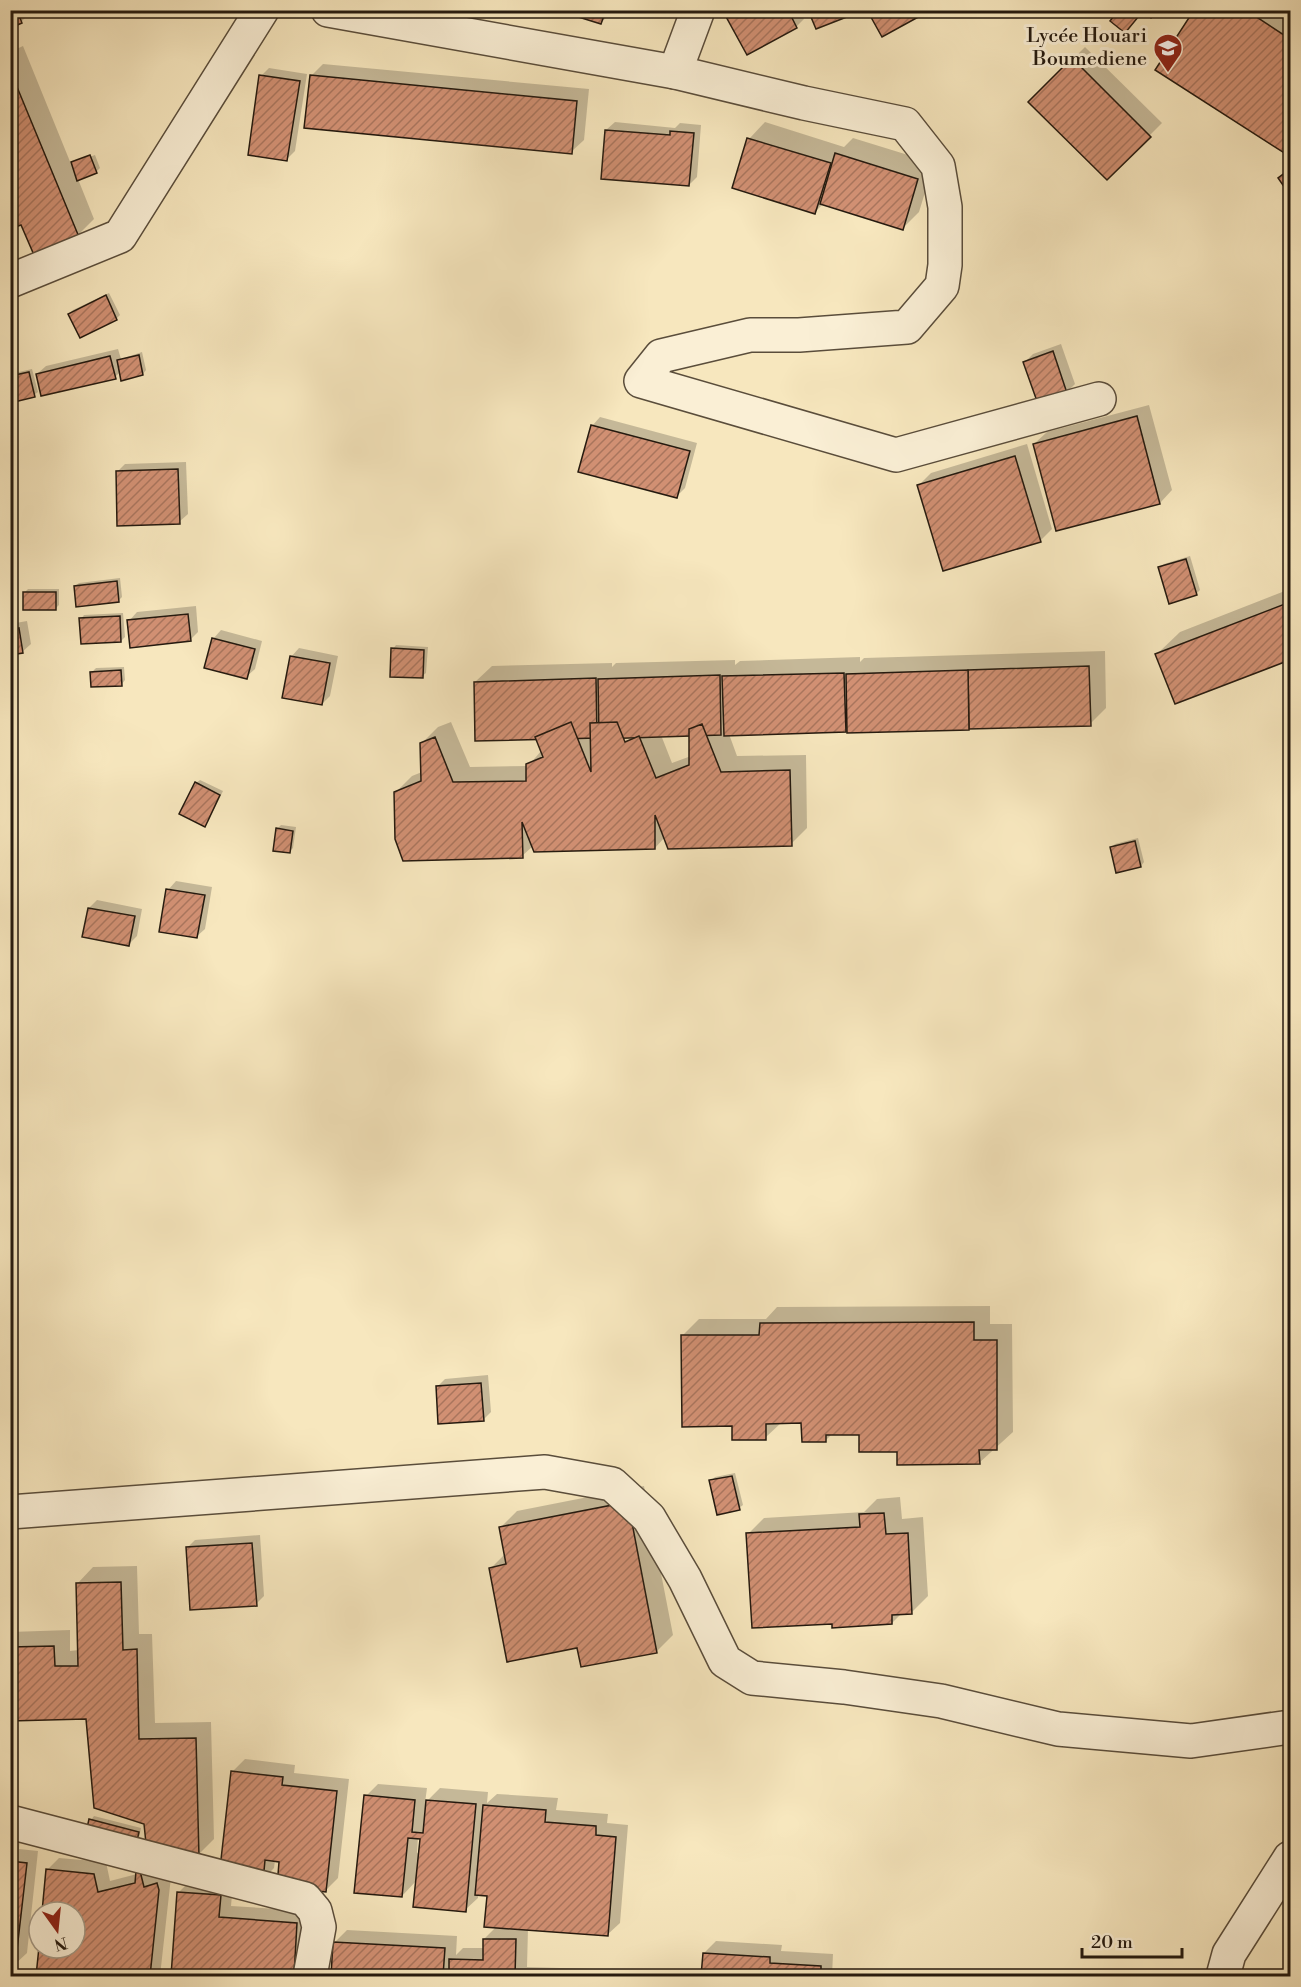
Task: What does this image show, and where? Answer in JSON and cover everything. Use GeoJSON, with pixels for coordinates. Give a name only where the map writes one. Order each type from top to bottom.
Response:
{"type":"FeatureCollection","features":[{"type":"Feature","properties":{"kind":"street"},"geometry":{"type":"LineString","coordinates":[[10,281],[120,237],[262,10]]}},
{"type":"Feature","properties":{"kind":"street"},"geometry":{"type":"LineString","coordinates":[[327,10],[675,72],[804,104],[905,124],[938,166],[945,207],[945,265],[942,286],[907,327],[799,335],[750,335],[662,356],[640,381],[896,455],[1099,399]]}},
{"type":"Feature","properties":{"kind":"street"},"geometry":{"type":"LineString","coordinates":[[675,72],[698,10]]}},
{"type":"Feature","properties":{"kind":"street"},"geometry":{"type":"LineString","coordinates":[[10,1512],[546,1472],[612,1484],[649,1518],[685,1579],[725,1661],[752,1678],[844,1687],[941,1701],[1058,1729],[1191,1741],[1290,1727]]}},
{"type":"Feature","properties":{"kind":"street"},"geometry":{"type":"LineString","coordinates":[[10,1822],[305,1899],[315,1911],[319,1927],[310,1977]]}},
{"type":"Feature","properties":{"kind":"street"},"geometry":{"type":"LineString","coordinates":[[1223,1977],[1229,1954],[1290,1858]]}},
{"type":"Feature","properties":{"kind":"building"},"geometry":{"type":"Polygon","coordinates":[[[10,10],[17,10],[22,23],[10,28],[10,10]]]}},
{"type":"Feature","properties":{"kind":"building"},"geometry":{"type":"Polygon","coordinates":[[[556,10],[606,10],[601,24],[556,10]]]}},
{"type":"Feature","properties":{"kind":"building"},"geometry":{"type":"Polygon","coordinates":[[[730,10],[788,10],[797,28],[747,55],[724,13],[730,10]]]}},
{"type":"Feature","properties":{"kind":"building"},"geometry":{"type":"Polygon","coordinates":[[[808,10],[856,10],[857,13],[816,29],[808,10]]]}},
{"type":"Feature","properties":{"kind":"building"},"geometry":{"type":"Polygon","coordinates":[[[867,10],[931,10],[882,37],[867,10]]]}},
{"type":"Feature","properties":{"kind":"building"},"geometry":{"type":"Polygon","coordinates":[[[1119,10],[1157,10],[1151,18],[1143,11],[1125,33],[1110,21],[1119,10]]]}},
{"type":"Feature","properties":{"kind":"building"},"geometry":{"type":"Polygon","coordinates":[[[1194,10],[1246,10],[1290,39],[1289,156],[1155,70],[1194,10]]]}},
{"type":"Feature","properties":{"kind":"building"},"geometry":{"type":"Polygon","coordinates":[[[1072,58],[1151,137],[1107,180],[1028,102],[1072,58]]]}},
{"type":"Feature","properties":{"kind":"building"},"geometry":{"type":"Polygon","coordinates":[[[10,70],[79,237],[34,255],[21,225],[10,229],[10,70]]]}},
{"type":"Feature","properties":{"kind":"building"},"geometry":{"type":"Polygon","coordinates":[[[259,75],[300,81],[287,161],[248,155],[259,75]]]}},
{"type":"Feature","properties":{"kind":"building"},"geometry":{"type":"Polygon","coordinates":[[[310,75],[577,101],[572,154],[304,128],[310,75]]]}},
{"type":"Feature","properties":{"kind":"building"},"geometry":{"type":"Polygon","coordinates":[[[605,130],[670,135],[670,131],[694,133],[689,186],[601,179],[605,130]]]}},
{"type":"Feature","properties":{"kind":"building"},"geometry":{"type":"Polygon","coordinates":[[[747,138],[831,163],[815,214],[732,188],[747,138]]]}},
{"type":"Feature","properties":{"kind":"building"},"geometry":{"type":"Polygon","coordinates":[[[835,153],[918,179],[903,230],[820,204],[835,153]]]}},
{"type":"Feature","properties":{"kind":"building"},"geometry":{"type":"Polygon","coordinates":[[[90,155],[97,173],[77,181],[71,162],[90,155]]]}},
{"type":"Feature","properties":{"kind":"building"},"geometry":{"type":"Polygon","coordinates":[[[1290,169],[1290,189],[1287,191],[1278,178],[1290,169]]]}},
{"type":"Feature","properties":{"kind":"building"},"geometry":{"type":"Polygon","coordinates":[[[106,295],[117,320],[80,338],[68,314],[106,295]]]}},
{"type":"Feature","properties":{"kind":"building"},"geometry":{"type":"Polygon","coordinates":[[[1053,351],[1067,393],[1038,404],[1023,362],[1053,351]]]}},
{"type":"Feature","properties":{"kind":"building"},"geometry":{"type":"Polygon","coordinates":[[[139,355],[143,375],[121,381],[117,360],[139,355]]]}},
{"type":"Feature","properties":{"kind":"building"},"geometry":{"type":"Polygon","coordinates":[[[110,356],[116,379],[41,396],[36,374],[110,356]]]}},
{"type":"Feature","properties":{"kind":"building"},"geometry":{"type":"Polygon","coordinates":[[[29,372],[35,397],[10,403],[10,376],[29,372]]]}},
{"type":"Feature","properties":{"kind":"building"},"geometry":{"type":"Polygon","coordinates":[[[1137,416],[1160,504],[1056,531],[1033,444],[1137,416]]]}},
{"type":"Feature","properties":{"kind":"building"},"geometry":{"type":"Polygon","coordinates":[[[591,425],[690,451],[677,498],[578,472],[591,425]]]}},
{"type":"Feature","properties":{"kind":"building"},"geometry":{"type":"Polygon","coordinates":[[[1015,456],[1041,542],[943,571],[917,485],[1015,456]]]}},
{"type":"Feature","properties":{"kind":"building"},"geometry":{"type":"Polygon","coordinates":[[[178,469],[180,524],[117,526],[116,471],[178,469]]]}},
{"type":"Feature","properties":{"kind":"building"},"geometry":{"type":"Polygon","coordinates":[[[1186,559],[1197,595],[1169,604],[1158,567],[1186,559]]]}},
{"type":"Feature","properties":{"kind":"building"},"geometry":{"type":"Polygon","coordinates":[[[117,581],[119,602],[76,607],[74,586],[117,581]]]}},
{"type":"Feature","properties":{"kind":"building"},"geometry":{"type":"Polygon","coordinates":[[[23,592],[56,592],[56,610],[23,610],[23,592]]]}},
{"type":"Feature","properties":{"kind":"building"},"geometry":{"type":"Polygon","coordinates":[[[1290,602],[1290,660],[1175,704],[1155,654],[1290,602]]]}},
{"type":"Feature","properties":{"kind":"building"},"geometry":{"type":"Polygon","coordinates":[[[188,614],[191,641],[130,648],[127,620],[188,614]]]}},
{"type":"Feature","properties":{"kind":"building"},"geometry":{"type":"Polygon","coordinates":[[[120,616],[121,642],[81,644],[79,618],[120,616]]]}},
{"type":"Feature","properties":{"kind":"building"},"geometry":{"type":"Polygon","coordinates":[[[19,628],[23,653],[10,655],[10,630],[19,628]]]}},
{"type":"Feature","properties":{"kind":"building"},"geometry":{"type":"Polygon","coordinates":[[[212,638],[255,649],[247,679],[204,668],[212,638]]]}},
{"type":"Feature","properties":{"kind":"building"},"geometry":{"type":"Polygon","coordinates":[[[391,648],[424,650],[423,678],[390,677],[391,648]]]}},
{"type":"Feature","properties":{"kind":"building"},"geometry":{"type":"Polygon","coordinates":[[[290,656],[330,663],[322,705],[282,698],[290,656]]]}},
{"type":"Feature","properties":{"kind":"building"},"geometry":{"type":"Polygon","coordinates":[[[1089,666],[1091,726],[969,729],[968,670],[1089,666]]]}},
{"type":"Feature","properties":{"kind":"building"},"geometry":{"type":"Polygon","coordinates":[[[121,670],[122,686],[91,687],[90,672],[121,670]]]}},
{"type":"Feature","properties":{"kind":"building"},"geometry":{"type":"Polygon","coordinates":[[[968,670],[969,730],[847,733],[846,674],[968,670]]]}},
{"type":"Feature","properties":{"kind":"building"},"geometry":{"type":"Polygon","coordinates":[[[844,673],[846,732],[724,736],[722,676],[844,673]]]}},
{"type":"Feature","properties":{"kind":"building"},"geometry":{"type":"Polygon","coordinates":[[[720,675],[721,735],[599,739],[598,679],[720,675]]]}},
{"type":"Feature","properties":{"kind":"building"},"geometry":{"type":"Polygon","coordinates":[[[596,678],[597,738],[475,741],[474,682],[596,678]]]}},
{"type":"Feature","properties":{"kind":"building"},"geometry":{"type":"Polygon","coordinates":[[[571,722],[591,772],[590,723],[617,722],[625,742],[639,736],[656,778],[689,765],[689,729],[702,724],[721,772],[790,770],[792,846],[668,849],[655,815],[655,849],[534,852],[522,822],[523,858],[403,861],[395,839],[394,792],[421,781],[420,743],[435,737],[453,782],[526,781],[526,764],[543,757],[535,737],[571,722]]]}},
{"type":"Feature","properties":{"kind":"building"},"geometry":{"type":"Polygon","coordinates":[[[195,782],[220,795],[205,827],[179,814],[195,782]]]}},
{"type":"Feature","properties":{"kind":"building"},"geometry":{"type":"Polygon","coordinates":[[[276,828],[293,831],[290,853],[273,851],[276,828]]]}},
{"type":"Feature","properties":{"kind":"building"},"geometry":{"type":"Polygon","coordinates":[[[1135,841],[1141,867],[1116,873],[1110,847],[1135,841]]]}},
{"type":"Feature","properties":{"kind":"building"},"geometry":{"type":"Polygon","coordinates":[[[166,889],[205,895],[197,938],[159,932],[166,889]]]}},
{"type":"Feature","properties":{"kind":"building"},"geometry":{"type":"Polygon","coordinates":[[[88,908],[135,916],[129,946],[82,937],[88,908]]]}},
{"type":"Feature","properties":{"kind":"building"},"geometry":{"type":"Polygon","coordinates":[[[974,1322],[974,1340],[997,1340],[997,1450],[979,1450],[980,1464],[897,1465],[897,1452],[859,1452],[859,1435],[826,1435],[826,1442],[802,1442],[801,1423],[766,1424],[766,1440],[732,1440],[732,1426],[682,1427],[681,1335],[759,1335],[760,1323],[974,1322]]]}},
{"type":"Feature","properties":{"kind":"building"},"geometry":{"type":"Polygon","coordinates":[[[481,1383],[484,1421],[438,1424],[436,1386],[481,1383]]]}},
{"type":"Feature","properties":{"kind":"building"},"geometry":{"type":"Polygon","coordinates":[[[732,1476],[740,1510],[717,1515],[709,1480],[732,1476]]]}},
{"type":"Feature","properties":{"kind":"building"},"geometry":{"type":"Polygon","coordinates":[[[628,1502],[657,1653],[581,1667],[577,1648],[507,1662],[489,1568],[506,1564],[499,1527],[628,1502]]]}},
{"type":"Feature","properties":{"kind":"building"},"geometry":{"type":"Polygon","coordinates":[[[884,1513],[886,1534],[908,1533],[912,1614],[892,1615],[892,1624],[832,1628],[832,1624],[752,1628],[746,1533],[860,1527],[859,1514],[884,1513]]]}},
{"type":"Feature","properties":{"kind":"building"},"geometry":{"type":"Polygon","coordinates":[[[252,1543],[257,1606],[190,1610],[186,1547],[252,1543]]]}},
{"type":"Feature","properties":{"kind":"building"},"geometry":{"type":"Polygon","coordinates":[[[121,1582],[123,1650],[137,1649],[139,1739],[196,1738],[199,1857],[147,1853],[144,1824],[94,1808],[86,1719],[10,1721],[10,1647],[54,1646],[55,1666],[78,1666],[76,1583],[121,1582]]]}},
{"type":"Feature","properties":{"kind":"building"},"geometry":{"type":"Polygon","coordinates":[[[231,1771],[283,1777],[282,1785],[337,1791],[326,1892],[277,1887],[279,1862],[265,1860],[263,1882],[219,1877],[231,1771]]]}},
{"type":"Feature","properties":{"kind":"building"},"geometry":{"type":"Polygon","coordinates":[[[364,1795],[415,1800],[412,1832],[423,1833],[426,1800],[476,1804],[466,1912],[413,1907],[420,1839],[408,1838],[402,1897],[354,1893],[364,1795]]]}},
{"type":"Feature","properties":{"kind":"building"},"geometry":{"type":"Polygon","coordinates":[[[483,1805],[546,1810],[545,1822],[596,1826],[596,1835],[616,1837],[608,1936],[484,1927],[487,1896],[475,1895],[483,1805]]]}},
{"type":"Feature","properties":{"kind":"building"},"geometry":{"type":"Polygon","coordinates":[[[89,1819],[139,1832],[135,1849],[85,1837],[89,1819]]]}},
{"type":"Feature","properties":{"kind":"building"},"geometry":{"type":"Polygon","coordinates":[[[137,1859],[144,1887],[157,1883],[159,1890],[150,1976],[94,1976],[93,1973],[80,1976],[36,1976],[38,1960],[87,1960],[87,1900],[43,1900],[46,1869],[94,1874],[98,1892],[135,1883],[137,1859]]]}},
{"type":"Feature","properties":{"kind":"building"},"geometry":{"type":"Polygon","coordinates":[[[10,1861],[27,1863],[15,1967],[10,1967],[10,1861]]]}},
{"type":"Feature","properties":{"kind":"building"},"geometry":{"type":"Polygon","coordinates":[[[177,1892],[221,1895],[219,1917],[297,1923],[294,1976],[171,1976],[177,1892]]]}},
{"type":"Feature","properties":{"kind":"building"},"geometry":{"type":"Polygon","coordinates":[[[483,1939],[516,1939],[515,1976],[449,1976],[449,1959],[483,1960],[483,1939]]]}},
{"type":"Feature","properties":{"kind":"building"},"geometry":{"type":"Polygon","coordinates":[[[333,1942],[445,1948],[443,1976],[331,1976],[333,1942]]]}},
{"type":"Feature","properties":{"kind":"building"},"geometry":{"type":"Polygon","coordinates":[[[703,1953],[770,1957],[770,1963],[821,1966],[821,1976],[701,1976],[703,1953]]]}},
{"type":"Feature","properties":{"kind":"place","name":"Lycée Houari Boumediene"},"geometry":{"type":"Point","coordinates":[1168,74]}}]}
